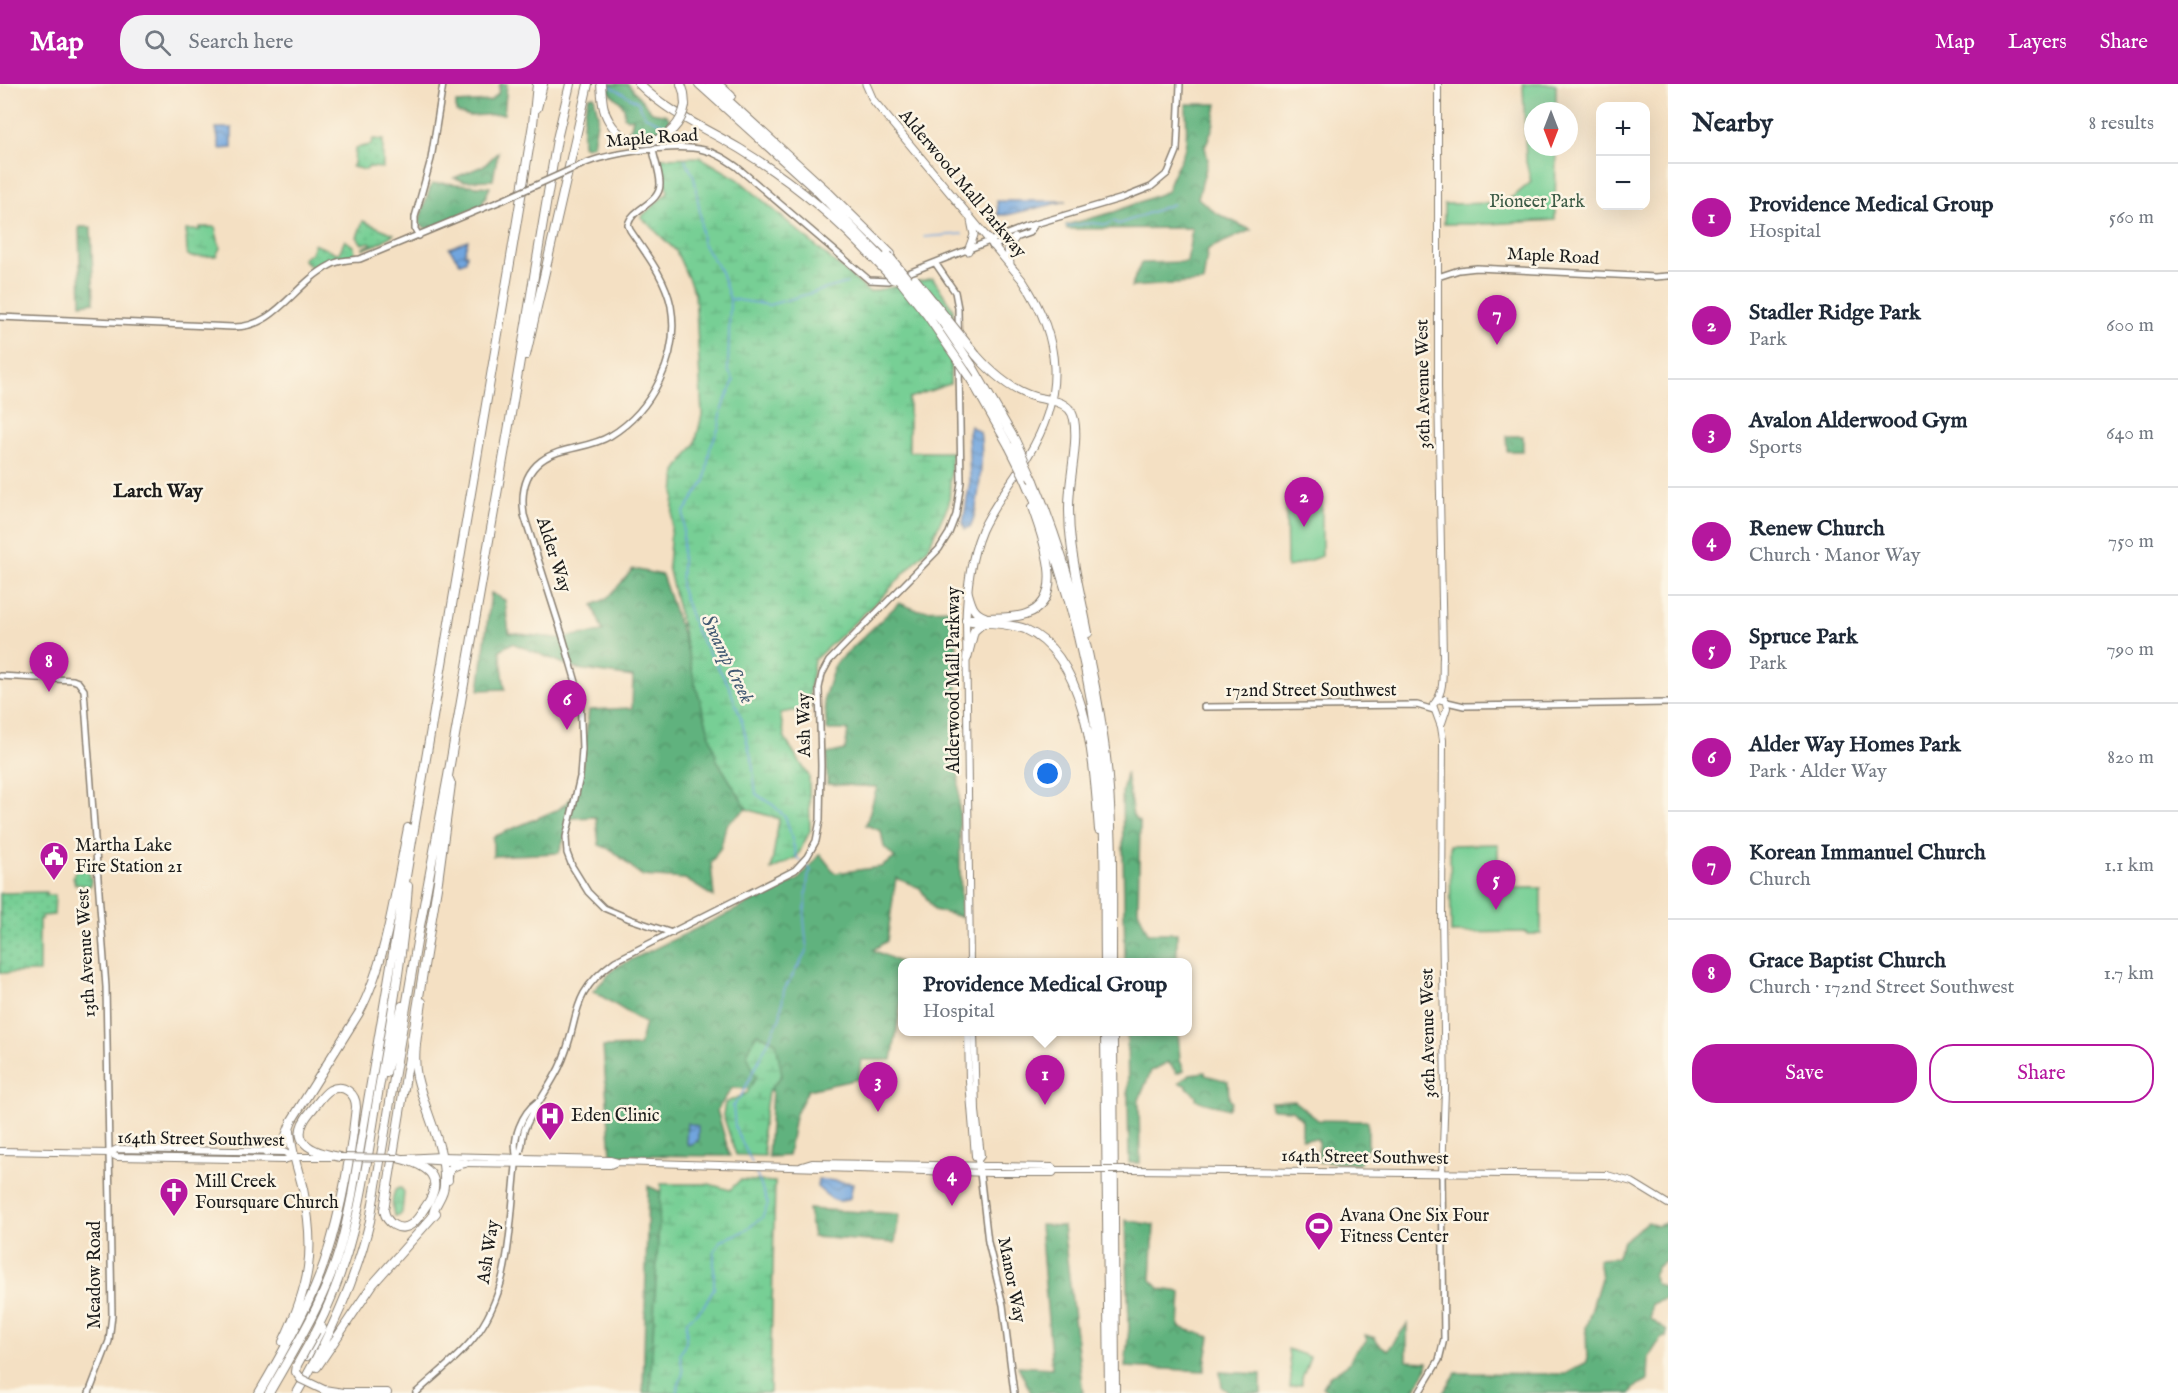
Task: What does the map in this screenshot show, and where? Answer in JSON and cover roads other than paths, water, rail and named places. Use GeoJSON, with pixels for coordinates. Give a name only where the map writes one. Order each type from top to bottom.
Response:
{"type":"FeatureCollection","features":[{"type":"Feature","properties":{"kind":"highway"},"geometry":{"type":"LineString","coordinates":[[269,1393],[323,1293],[342,1242],[352,1195],[533,124],[537,84]]}},
{"type":"Feature","properties":{"kind":"highway"},"geometry":{"type":"LineString","coordinates":[[533,124],[543,84]]}},
{"type":"Feature","properties":{"kind":"highway"},"geometry":{"type":"LineString","coordinates":[[298,1393],[341,1309],[366,1240],[388,1127],[417,942],[448,776],[555,150],[570,84]]}},
{"type":"Feature","properties":{"kind":"highway"},"geometry":{"type":"LineString","coordinates":[[512,408],[588,84]]}},
{"type":"Feature","properties":{"kind":"highway"},"geometry":{"type":"LineString","coordinates":[[601,84],[603,107],[608,120],[623,136],[637,141],[655,140],[671,132],[682,118],[685,105],[681,84]]}},
{"type":"Feature","properties":{"kind":"highway"},"geometry":{"type":"LineString","coordinates":[[639,84],[657,99],[795,186],[926,291],[976,355],[997,375],[1020,391],[1065,405],[1071,410],[1074,417],[1075,435],[1068,502],[1069,532],[1101,702],[1098,708]]}},
{"type":"Feature","properties":{"kind":"highway"},"geometry":{"type":"LineString","coordinates":[[699,84],[814,188],[885,258],[943,323],[971,364],[1034,482],[1061,552],[1077,607],[1098,708],[1109,793],[1112,852],[1112,958]]}},
{"type":"Feature","properties":{"kind":"highway"},"geometry":{"type":"LineString","coordinates":[[710,84],[802,167],[869,232],[1012,443],[1056,559],[1087,677],[1102,792],[1105,958]]}},
{"type":"Feature","properties":{"kind":"highway"},"geometry":{"type":"LineString","coordinates":[[718,84],[795,157],[802,167]]}},
{"type":"Feature","properties":{"kind":"highway"},"geometry":{"type":"LineString","coordinates":[[966,620],[1025,615],[1039,607],[1049,592],[1051,585],[1049,568],[1030,494]]}},
{"type":"Feature","properties":{"kind":"highway"},"geometry":{"type":"LineString","coordinates":[[967,590],[975,612],[986,620],[1013,626],[1036,635],[1055,651],[1071,676],[1085,722],[1093,765],[1104,883]]}},
{"type":"Feature","properties":{"kind":"highway"},"geometry":{"type":"LineString","coordinates":[[967,658],[974,631],[986,620]]}},
{"type":"Feature","properties":{"kind":"highway"},"geometry":{"type":"LineString","coordinates":[[266,1152],[278,1147],[284,1141],[291,1120],[359,1013],[373,983],[429,739]]}},
{"type":"Feature","properties":{"kind":"highway"},"geometry":{"type":"LineString","coordinates":[[398,1158],[428,1170],[434,1178],[435,1186],[432,1199],[416,1220],[402,1227],[395,1226],[388,1221],[384,1210],[433,912],[451,784],[448,776]]}},
{"type":"Feature","properties":{"kind":"highway"},"geometry":{"type":"LineString","coordinates":[[387,1393],[343,1393],[324,1390],[297,1375],[296,1368],[339,1281],[359,1210],[406,914],[412,836]]}},
{"type":"Feature","properties":{"kind":"highway"},"geometry":{"type":"LineString","coordinates":[[433,912],[416,1069],[441,1159],[443,1192],[433,1209],[433,1215]]}},
{"type":"Feature","properties":{"kind":"highway"},"geometry":{"type":"LineString","coordinates":[[305,1381],[300,1372],[336,1296],[356,1241],[386,1075],[417,942]]}},
{"type":"Feature","properties":{"kind":"highway"},"geometry":{"type":"LineString","coordinates":[[1105,1036],[1109,1393]]}},
{"type":"Feature","properties":{"kind":"highway"},"geometry":{"type":"LineString","coordinates":[[1113,1036],[1115,1393]]}},
{"type":"Feature","properties":{"kind":"highway"},"geometry":{"type":"LineString","coordinates":[[258,1393],[298,1323],[316,1285],[330,1243],[343,1188],[356,1107],[356,1100],[352,1094],[346,1089],[338,1088],[325,1094],[304,1119],[300,1131],[303,1142],[312,1150],[340,1157]]}},
{"type":"Feature","properties":{"kind":"highway"},"geometry":{"type":"LineString","coordinates":[[258,1393],[295,1315],[309,1267],[308,1218],[300,1175],[294,1157],[290,1131],[291,1120]]}},
{"type":"Feature","properties":{"kind":"highway"},"geometry":{"type":"LineString","coordinates":[[298,1393],[365,1294],[443,1204],[447,1194],[447,1175],[450,1169],[465,1163]]}},
{"type":"Feature","properties":{"kind":"main road","name":"Alderwood Mall Parkway"},"geometry":{"type":"LineString","coordinates":[[866,84],[873,100],[1010,264],[1035,298],[1047,324],[1054,362],[1052,401],[1047,421],[1038,440],[983,529],[976,548],[967,590],[970,958]]}},
{"type":"Feature","properties":{"kind":"main road","name":"36th Avenue West"},"geometry":{"type":"LineString","coordinates":[[1438,84],[1442,684],[1446,702]]}},
{"type":"Feature","properties":{"kind":"main road"},"geometry":{"type":"LineString","coordinates":[[968,251],[974,235],[970,218]]}},
{"type":"Feature","properties":{"kind":"main road"},"geometry":{"type":"LineString","coordinates":[[1010,264],[1008,248],[1015,238]]}},
{"type":"Feature","properties":{"kind":"main road","name":"36th Avenue West"},"geometry":{"type":"LineString","coordinates":[[1436,701],[1442,684]]}},
{"type":"Feature","properties":{"kind":"main road"},"geometry":{"type":"LineString","coordinates":[[1442,699],[1446,702],[1448,706],[1445,711],[1440,713],[1435,711],[1433,705],[1436,701],[1442,699]]}},
{"type":"Feature","properties":{"kind":"main road","name":"36th Avenue West"},"geometry":{"type":"LineString","coordinates":[[1435,711],[1441,726]]}},
{"type":"Feature","properties":{"kind":"main road","name":"36th Avenue West"},"geometry":{"type":"LineString","coordinates":[[1443,1174],[1445,1090],[1441,726],[1445,711]]}},
{"type":"Feature","properties":{"kind":"main road"},"geometry":{"type":"LineString","coordinates":[[968,1036],[972,1122],[975,1156],[979,1166]]}},
{"type":"Feature","properties":{"kind":"main road"},"geometry":{"type":"LineString","coordinates":[[974,1036],[976,1111],[981,1156],[979,1166]]}},
{"type":"Feature","properties":{"kind":"main road","name":"164th Street Southwest"},"geometry":{"type":"LineString","coordinates":[[109,1153],[117,1149],[284,1152],[294,1157]]}},
{"type":"Feature","properties":{"kind":"main road","name":"164th Street Southwest"},"geometry":{"type":"LineString","coordinates":[[0,1150],[109,1153],[117,1157],[284,1160],[294,1157],[340,1157],[516,1161]]}},
{"type":"Feature","properties":{"kind":"main road","name":"164th Street Southwest"},"geometry":{"type":"LineString","coordinates":[[441,1159],[465,1163],[610,1160],[812,1168],[979,1166],[1053,1173],[1055,1170],[1132,1170],[1607,1176],[1632,1182],[1668,1204]]}},
{"type":"Feature","properties":{"kind":"street"},"geometry":{"type":"LineString","coordinates":[[419,236],[415,217],[435,142],[443,84]]}},
{"type":"Feature","properties":{"kind":"street"},"geometry":{"type":"LineString","coordinates":[[992,244],[1035,225],[1141,192],[1160,181],[1168,172],[1177,151],[1180,84]]}},
{"type":"Feature","properties":{"kind":"street","name":"Maple Road"},"geometry":{"type":"LineString","coordinates":[[0,317],[241,327],[259,322],[271,315],[330,265],[360,259],[419,236],[604,156],[653,150],[698,149],[716,154],[870,280],[888,281],[992,244]]}},
{"type":"Feature","properties":{"kind":"street","name":"Alder Way"},"geometry":{"type":"LineString","coordinates":[[653,150],[660,183],[659,191],[633,216],[628,225],[658,271],[670,306],[672,334],[661,376],[652,396],[624,428],[608,438],[557,452],[541,462],[525,483],[522,500],[524,515],[580,696],[582,749],[580,777],[566,837],[567,853],[588,892],[604,908],[672,933]]}},
{"type":"Feature","properties":{"kind":"street"},"geometry":{"type":"LineString","coordinates":[[992,244],[1029,233],[1035,225]]}},
{"type":"Feature","properties":{"kind":"street","name":"Ash Way"},"geometry":{"type":"LineString","coordinates":[[416,1393],[473,1339],[491,1311],[503,1278],[516,1161],[522,1150],[524,1130],[538,1101],[560,1066],[578,1004],[590,982],[615,961],[766,885],[803,863],[816,841],[820,820],[819,688],[822,674],[829,661],[933,556],[949,533],[958,505],[961,482],[958,308],[955,292],[936,264]]}},
{"type":"Feature","properties":{"kind":"street","name":"Maple Road"},"geometry":{"type":"LineString","coordinates":[[1438,277],[1459,270],[1476,268],[1668,276]]}},
{"type":"Feature","properties":{"kind":"street","name":"13th Avenue West"},"geometry":{"type":"LineString","coordinates":[[0,676],[73,680],[78,682],[84,690],[106,984],[109,1153]]}},
{"type":"Feature","properties":{"kind":"street","name":"172nd Street Southwest"},"geometry":{"type":"LineString","coordinates":[[1204,707],[1417,705],[1436,701]]}},
{"type":"Feature","properties":{"kind":"street"},"geometry":{"type":"LineString","coordinates":[[1446,702],[1464,706],[1668,703]]}},
{"type":"Feature","properties":{"kind":"street","name":"172nd Street Southwest"},"geometry":{"type":"LineString","coordinates":[[1417,705],[1435,711]]}},
{"type":"Feature","properties":{"kind":"street"},"geometry":{"type":"LineString","coordinates":[[1445,711],[1464,706]]}},
{"type":"Feature","properties":{"kind":"street","name":"Meadow Road"},"geometry":{"type":"LineString","coordinates":[[89,1393],[109,1341],[112,1324],[109,1153]]}},
{"type":"Feature","properties":{"kind":"street","name":"Manor Way"},"geometry":{"type":"LineString","coordinates":[[979,1166],[988,1242],[1003,1305],[1014,1393]]}},
{"type":"Feature","properties":{"kind":"street","name":"36th Avenue West"},"geometry":{"type":"LineString","coordinates":[[1419,1393],[1439,1360],[1444,1339],[1443,1174]]}},
{"type":"Feature","properties":{"kind":"water"},"geometry":{"type":"Polygon","coordinates":[[[216,128],[232,128],[232,148],[220,149],[216,128]]]}},
{"type":"Feature","properties":{"kind":"water"},"geometry":{"type":"Polygon","coordinates":[[[997,201],[1067,201],[998,215],[997,201]]]}},
{"type":"Feature","properties":{"kind":"water"},"geometry":{"type":"Polygon","coordinates":[[[468,240],[464,254],[467,254],[466,261],[460,263],[449,248],[468,240]]]}},
{"type":"Feature","properties":{"kind":"water"},"geometry":{"type":"Polygon","coordinates":[[[970,426],[980,432],[981,466],[976,508],[970,527],[965,529],[963,523],[970,481],[968,434],[970,426]]]}},
{"type":"Feature","properties":{"kind":"water"},"geometry":{"type":"Polygon","coordinates":[[[687,1123],[698,1126],[698,1141],[688,1145],[686,1142],[687,1123]]]}},
{"type":"Feature","properties":{"kind":"water"},"geometry":{"type":"Polygon","coordinates":[[[818,1179],[853,1183],[850,1198],[840,1201],[832,1199],[817,1187],[818,1179]]]}},
{"type":"Feature","properties":{"kind":"waterway","name":"Swamp Creek"},"geometry":{"type":"LineString","coordinates":[[607,84],[638,102],[645,116],[666,125],[670,130]]}},
{"type":"Feature","properties":{"kind":"waterway","name":"Swamp Creek"},"geometry":{"type":"LineString","coordinates":[[673,133],[678,139]]}},
{"type":"Feature","properties":{"kind":"waterway","name":"Swamp Creek"},"geometry":{"type":"LineString","coordinates":[[685,159],[694,177],[702,242],[721,272],[730,299],[728,370],[734,381],[722,408],[719,427],[710,448],[705,481],[684,512],[681,588],[696,631],[728,684],[741,718],[752,761],[756,794],[773,805],[786,818],[797,858],[811,870],[808,877],[804,919],[807,951],[784,990],[780,1018],[742,1094],[733,1106],[735,1128],[752,1163]]}},
{"type":"Feature","properties":{"kind":"waterway"},"geometry":{"type":"LineString","coordinates":[[1066,226],[1092,223],[1107,225],[1113,221],[1119,224],[1173,204]]}},
{"type":"Feature","properties":{"kind":"waterway"},"geometry":{"type":"LineString","coordinates":[[924,237],[962,234]]}},
{"type":"Feature","properties":{"kind":"waterway"},"geometry":{"type":"LineString","coordinates":[[731,299],[769,305],[847,283]]}},
{"type":"Feature","properties":{"kind":"waterway","name":"Swamp Creek"},"geometry":{"type":"LineString","coordinates":[[676,1393],[683,1373],[680,1354],[686,1342],[687,1321],[703,1307],[714,1288],[714,1253],[720,1241],[742,1232],[762,1218],[768,1204],[754,1168]]}},
{"type":"Feature","properties":{"kind":"place","name":"Korean Immanuel Church"},"geometry":{"type":"Point","coordinates":[1497,345]}},
{"type":"Feature","properties":{"kind":"place","name":"Stadler Ridge Park"},"geometry":{"type":"Point","coordinates":[1304,527]}},
{"type":"Feature","properties":{"kind":"place","name":"Grace Baptist Church"},"geometry":{"type":"Point","coordinates":[49,692]}},
{"type":"Feature","properties":{"kind":"place","name":"Alder Way Homes Park"},"geometry":{"type":"Point","coordinates":[567,730]}},
{"type":"Feature","properties":{"kind":"place","name":"Martha Lake Fire Station 21"},"geometry":{"type":"Point","coordinates":[54,882]}},
{"type":"Feature","properties":{"kind":"place","name":"Spruce Park"},"geometry":{"type":"Point","coordinates":[1496,910]}},
{"type":"Feature","properties":{"kind":"place","name":"Providence Medical Group"},"geometry":{"type":"Point","coordinates":[1045,1105]}},
{"type":"Feature","properties":{"kind":"place","name":"Avalon Alderwood Gym"},"geometry":{"type":"Point","coordinates":[878,1112]}},
{"type":"Feature","properties":{"kind":"place","name":"Eden Clinic"},"geometry":{"type":"Point","coordinates":[550,1142]}},
{"type":"Feature","properties":{"kind":"place","name":"Renew Church"},"geometry":{"type":"Point","coordinates":[952,1206]}},
{"type":"Feature","properties":{"kind":"place","name":"Mill Creek Foursquare Church"},"geometry":{"type":"Point","coordinates":[174,1218]}},
{"type":"Feature","properties":{"kind":"place","name":"Avana One Six Four Fitness Center"},"geometry":{"type":"Point","coordinates":[1319,1252]}},
{"type":"Feature","properties":{"kind":"district","name":"Larch Way"},"geometry":{"type":"Point","coordinates":[158,491]}},
{"type":"Feature","properties":{"kind":"park label","name":"Pioneer Park"},"geometry":{"type":"Point","coordinates":[1537,202]}}]}
